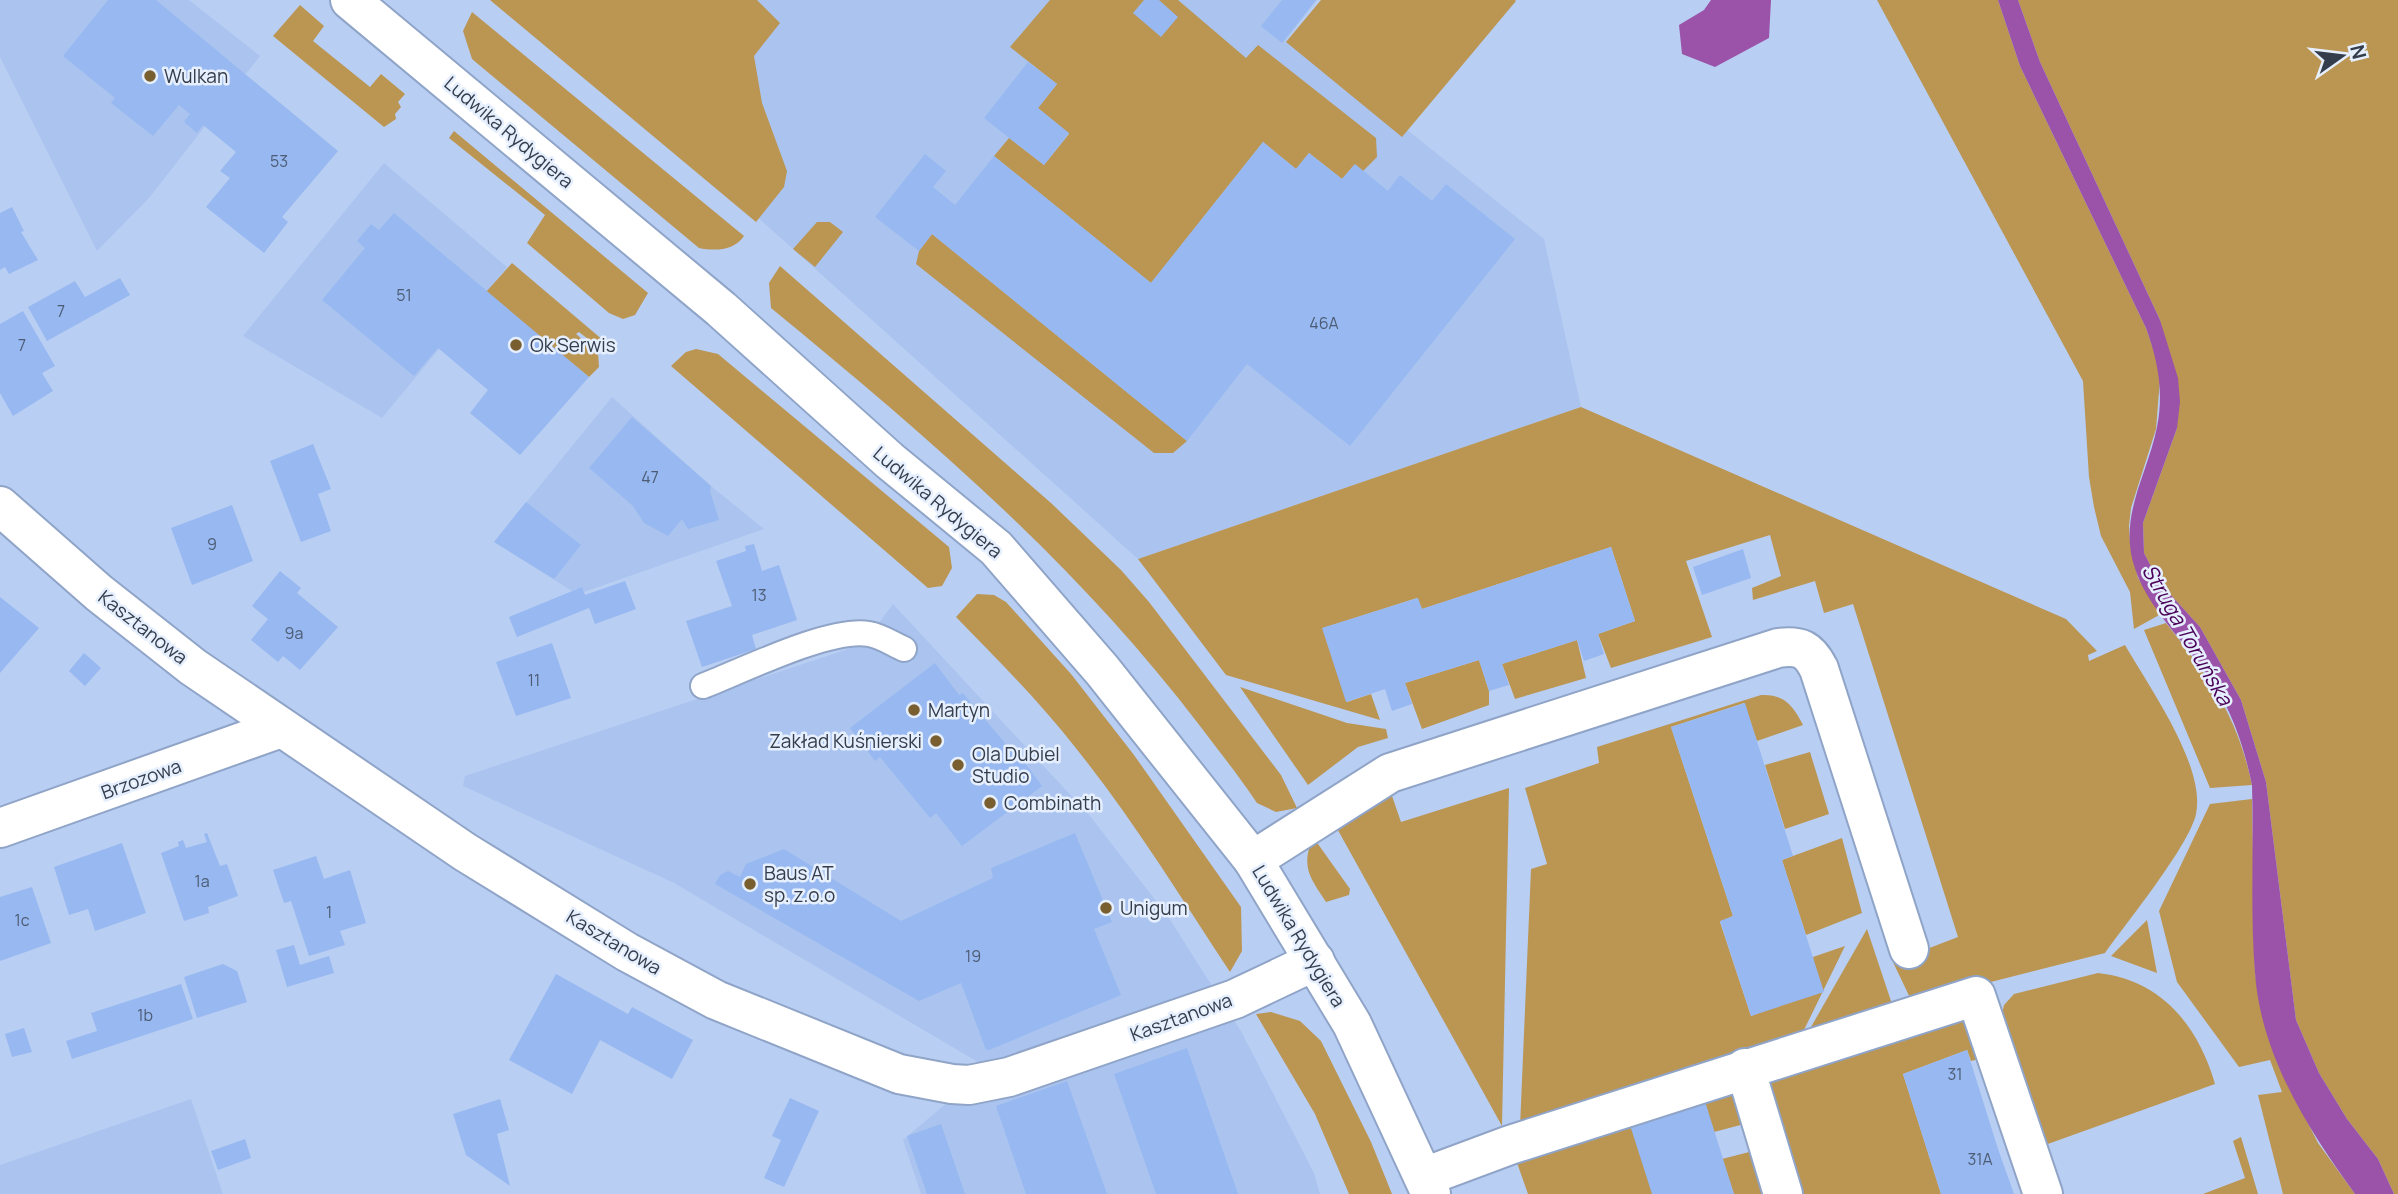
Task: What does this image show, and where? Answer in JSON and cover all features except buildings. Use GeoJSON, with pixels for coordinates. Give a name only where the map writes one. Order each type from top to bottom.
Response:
{"type":"FeatureCollection","features":[{"type":"Feature","properties":{"kind":"street","name":"Ludwika Rydygiera"},"geometry":{"type":"LineString","coordinates":[[351,0],[715,304],[890,461],[996,548],[1102,670],[1253,860],[1352,1024],[1427,1185]]}},
{"type":"Feature","properties":{"kind":"street","name":"Kasztanowa"},"geometry":{"type":"LineString","coordinates":[[0,506],[99,593],[172,650],[281,728],[466,852],[656,968],[716,1000],[788,1031],[920,1079],[969,1085],[1009,1077],[1235,999],[1315,961]]}},
{"type":"Feature","properties":{"kind":"street"},"geometry":{"type":"LineString","coordinates":[[1253,860],[1390,773],[1778,648],[1797,646],[1811,654],[1819,669],[1909,949]]}},
{"type":"Feature","properties":{"kind":"street","name":"Brzozowa"},"geometry":{"type":"LineString","coordinates":[[0,828],[281,728]]}},
{"type":"Feature","properties":{"kind":"street"},"geometry":{"type":"LineString","coordinates":[[1427,1185],[1510,1144],[1976,996],[2043,1194]]}},
{"type":"Feature","properties":{"kind":"street"},"geometry":{"type":"LineString","coordinates":[[1745,1068],[1783,1194]]}},
{"type":"Feature","properties":{"kind":"lane"},"geometry":{"type":"LineString","coordinates":[[704,686],[816,642],[850,633],[870,634],[904,649]]}},
{"type":"Feature","properties":{"kind":"shaded area"},"geometry":{"type":"Polygon","coordinates":[[[0,0],[189,0],[260,56],[149,198],[97,251],[0,57],[0,0]]]}},
{"type":"Feature","properties":{"kind":"shaded area"},"geometry":{"type":"Polygon","coordinates":[[[490,0],[757,0],[780,23],[754,56],[762,103],[787,171],[784,187],[756,222],[490,0]]]}},
{"type":"Feature","properties":{"kind":"shaded area"},"geometry":{"type":"Polygon","coordinates":[[[510,0],[1317,0],[1283,44],[1291,37],[1544,239],[1581,407],[1138,559],[714,178],[510,0]]]}},
{"type":"Feature","properties":{"kind":"shaded area"},"geometry":{"type":"Polygon","coordinates":[[[1050,0],[1178,0],[1246,58],[1258,45],[1376,138],[1377,157],[1363,171],[1354,165],[1342,179],[1309,153],[1296,169],[1263,142],[1151,283],[994,156],[1009,138],[1044,165],[1069,134],[1038,108],[1057,84],[1010,47],[1050,0]]]}},
{"type":"Feature","properties":{"kind":"shaded area"},"geometry":{"type":"Polygon","coordinates":[[[1321,0],[1516,1],[1402,137],[1286,42],[1321,0]]]}},
{"type":"Feature","properties":{"kind":"shaded area"},"geometry":{"type":"Polygon","coordinates":[[[1877,0],[1998,0],[2020,66],[2146,328],[2160,379],[2156,429],[2131,508],[2129,526],[2138,578],[2161,614],[2134,629],[2130,592],[2101,536],[2094,507],[2089,477],[2083,381],[1877,0]]]}},
{"type":"Feature","properties":{"kind":"shaded area"},"geometry":{"type":"Polygon","coordinates":[[[2018,0],[2398,0],[2398,1194],[2394,1194],[2378,1159],[2347,1119],[2319,1073],[2296,1020],[2266,782],[2241,700],[2200,627],[2159,582],[2144,553],[2143,523],[2177,428],[2160,320],[2040,62],[2018,0]]]}},
{"type":"Feature","properties":{"kind":"shaded area"},"geometry":{"type":"Polygon","coordinates":[[[300,5],[324,26],[313,41],[370,87],[381,74],[405,94],[398,102],[401,107],[395,114],[396,119],[384,127],[273,36],[300,5]]]}},
{"type":"Feature","properties":{"kind":"shaded area"},"geometry":{"type":"Polygon","coordinates":[[[472,12],[744,236],[740,241],[724,249],[699,248],[472,59],[463,31],[472,12]]]}},
{"type":"Feature","properties":{"kind":"shaded area"},"geometry":{"type":"Polygon","coordinates":[[[454,131],[648,293],[635,315],[623,319],[609,313],[527,243],[545,215],[449,138],[454,131]]]}},
{"type":"Feature","properties":{"kind":"shaded area"},"geometry":{"type":"Polygon","coordinates":[[[384,163],[507,267],[382,418],[243,336],[384,163]]]}},
{"type":"Feature","properties":{"kind":"shaded area"},"geometry":{"type":"Polygon","coordinates":[[[817,222],[830,222],[843,232],[815,267],[793,249],[817,222]]]}},
{"type":"Feature","properties":{"kind":"shaded area"},"geometry":{"type":"Polygon","coordinates":[[[932,234],[1187,441],[1173,453],[1154,453],[916,264],[919,251],[932,234]]]}},
{"type":"Feature","properties":{"kind":"shaded area"},"geometry":{"type":"Polygon","coordinates":[[[512,263],[604,341],[601,349],[579,332],[576,334],[598,353],[599,367],[589,377],[486,292],[512,263]]]}},
{"type":"Feature","properties":{"kind":"shaded area"},"geometry":{"type":"Polygon","coordinates":[[[780,266],[1051,503],[1121,570],[1149,602],[1281,775],[1297,808],[1276,812],[1257,803],[1222,754],[1152,667],[1103,610],[1051,556],[943,454],[771,308],[769,283],[780,266]]]}},
{"type":"Feature","properties":{"kind":"shaded area"},"geometry":{"type":"Polygon","coordinates":[[[696,349],[718,354],[949,547],[952,568],[942,586],[928,588],[671,366],[686,352],[696,349]]]}},
{"type":"Feature","properties":{"kind":"shaded area"},"geometry":{"type":"Polygon","coordinates":[[[612,397],[711,486],[764,529],[584,592],[582,587],[572,591],[494,542],[612,397]]]}},
{"type":"Feature","properties":{"kind":"shaded area"},"geometry":{"type":"Polygon","coordinates":[[[1581,407],[2066,619],[2097,651],[2088,655],[2089,661],[2125,645],[2161,704],[2184,751],[2197,795],[2196,814],[2170,864],[2105,953],[1912,1002],[1893,962],[1958,937],[1853,604],[1824,613],[1815,581],[1753,600],[1752,588],[1781,576],[1770,535],[1686,561],[1712,637],[1611,668],[1598,634],[1635,621],[1611,547],[1422,609],[1417,598],[1323,628],[1347,702],[1371,694],[1380,720],[1226,675],[1138,559],[1581,407]]]}},
{"type":"Feature","properties":{"kind":"shaded area"},"geometry":{"type":"Polygon","coordinates":[[[977,594],[994,595],[1006,602],[1071,674],[1134,755],[1241,907],[1242,951],[1230,972],[1096,774],[1032,697],[956,617],[977,594]]]}},
{"type":"Feature","properties":{"kind":"shaded area"},"geometry":{"type":"Polygon","coordinates":[[[893,604],[1090,816],[1167,915],[1242,1033],[1314,1173],[1320,1194],[921,1194],[903,1140],[988,1068],[674,883],[463,786],[465,776],[863,644],[893,604]]]}},
{"type":"Feature","properties":{"kind":"shaded area"},"geometry":{"type":"Polygon","coordinates":[[[2166,623],[2220,698],[2238,738],[2252,785],[2210,788],[2144,630],[2166,623]]]}},
{"type":"Feature","properties":{"kind":"shaded area"},"geometry":{"type":"Polygon","coordinates":[[[1577,640],[1586,678],[1515,699],[1502,664],[1577,640]]]}},
{"type":"Feature","properties":{"kind":"shaded area"},"geometry":{"type":"Polygon","coordinates":[[[1479,660],[1489,691],[1489,705],[1422,729],[1405,683],[1479,660]]]}},
{"type":"Feature","properties":{"kind":"shaded area"},"geometry":{"type":"Polygon","coordinates":[[[1240,687],[1347,723],[1386,729],[1388,738],[1358,747],[1308,785],[1240,687]]]}},
{"type":"Feature","properties":{"kind":"shaded area"},"geometry":{"type":"Polygon","coordinates":[[[1761,695],[1776,696],[1787,702],[1803,725],[1757,741],[1744,703],[1671,727],[1733,916],[1720,922],[1751,1016],[1818,991],[1813,957],[1845,946],[1803,1032],[1520,1127],[1531,869],[1547,864],[1525,788],[1599,763],[1597,747],[1761,695]]]}},
{"type":"Feature","properties":{"kind":"shaded area"},"geometry":{"type":"Polygon","coordinates":[[[1810,752],[1829,814],[1785,829],[1765,765],[1810,752]]]}},
{"type":"Feature","properties":{"kind":"shaded area"},"geometry":{"type":"Polygon","coordinates":[[[1509,788],[1502,1126],[1334,823],[1392,796],[1401,822],[1509,788]]]}},
{"type":"Feature","properties":{"kind":"shaded area"},"geometry":{"type":"Polygon","coordinates":[[[2252,799],[2255,974],[2265,1021],[2277,1062],[2318,1143],[2355,1194],[2283,1194],[2258,1095],[2282,1092],[2270,1060],[2239,1067],[2177,982],[2159,911],[2210,804],[2252,799]]]}},
{"type":"Feature","properties":{"kind":"shaded area"},"geometry":{"type":"Polygon","coordinates":[[[1313,837],[1350,889],[1349,895],[1326,902],[1315,885],[1307,864],[1313,837]]]}},
{"type":"Feature","properties":{"kind":"shaded area"},"geometry":{"type":"Polygon","coordinates":[[[1842,838],[1862,913],[1806,935],[1782,860],[1842,838]]]}},
{"type":"Feature","properties":{"kind":"shaded area"},"geometry":{"type":"Polygon","coordinates":[[[2147,920],[2157,973],[2111,956],[2147,920]]]}},
{"type":"Feature","properties":{"kind":"shaded area"},"geometry":{"type":"Polygon","coordinates":[[[1867,929],[1893,1007],[1807,1034],[1867,929]]]}},
{"type":"Feature","properties":{"kind":"shaded area"},"geometry":{"type":"Polygon","coordinates":[[[2098,973],[2120,977],[2140,985],[2174,1009],[2198,1043],[2215,1084],[2045,1145],[2002,1014],[2004,1005],[2014,994],[2098,973]]]}},
{"type":"Feature","properties":{"kind":"shaded area"},"geometry":{"type":"Polygon","coordinates":[[[1271,1012],[1300,1021],[1321,1041],[1371,1142],[1392,1194],[1349,1194],[1315,1114],[1256,1014],[1271,1012]]]}},
{"type":"Feature","properties":{"kind":"shaded area"},"geometry":{"type":"Polygon","coordinates":[[[1955,1014],[1969,1019],[1983,1058],[1971,1061],[1967,1050],[1903,1074],[1941,1194],[1804,1194],[1769,1079],[1955,1014]]]}},
{"type":"Feature","properties":{"kind":"shaded area"},"geometry":{"type":"Polygon","coordinates":[[[1734,1090],[1748,1123],[1714,1132],[1652,1194],[1528,1194],[1516,1160],[1734,1090]]]}},
{"type":"Feature","properties":{"kind":"shaded area"},"geometry":{"type":"Polygon","coordinates":[[[191,1099],[223,1194],[0,1194],[0,1165],[191,1099]]]}},
{"type":"Feature","properties":{"kind":"shaded area"},"geometry":{"type":"Polygon","coordinates":[[[2241,1137],[2258,1194],[2203,1194],[2245,1178],[2233,1141],[2241,1137]]]}},
{"type":"Feature","properties":{"kind":"shaded area"},"geometry":{"type":"Polygon","coordinates":[[[1753,1151],[1768,1194],[1734,1194],[1722,1159],[1753,1151]]]}},
{"type":"Feature","properties":{"kind":"water"},"geometry":{"type":"Polygon","coordinates":[[[1711,0],[1771,0],[1769,38],[1715,67],[1682,54],[1679,25],[1704,10],[1711,0]]]}},
{"type":"Feature","properties":{"kind":"water","name":"Struga Toruńska"},"geometry":{"type":"Polygon","coordinates":[[[1998,0],[2018,0],[2040,62],[2160,320],[2178,378],[2180,402],[2177,428],[2143,523],[2144,553],[2159,582],[2200,627],[2241,700],[2266,782],[2296,1020],[2319,1073],[2347,1119],[2378,1159],[2394,1194],[2355,1194],[2304,1117],[2277,1062],[2267,1033],[2259,1004],[2255,973],[2252,785],[2246,759],[2222,697],[2148,596],[2133,562],[2130,544],[2133,510],[2159,414],[2160,389],[2154,352],[2146,328],[2020,66],[1998,0]]]}},
{"type":"Feature","properties":{"kind":"place","name":"Wulkan"},"geometry":{"type":"Point","coordinates":[150,76]}},
{"type":"Feature","properties":{"kind":"place","name":"Ok Serwis"},"geometry":{"type":"Point","coordinates":[516,345]}},
{"type":"Feature","properties":{"kind":"place","name":"Martyn"},"geometry":{"type":"Point","coordinates":[914,710]}},
{"type":"Feature","properties":{"kind":"place","name":"Zakład Kuśnierski"},"geometry":{"type":"Point","coordinates":[936,741]}},
{"type":"Feature","properties":{"kind":"place","name":"Ola Dubiel Studio"},"geometry":{"type":"Point","coordinates":[958,765]}},
{"type":"Feature","properties":{"kind":"place","name":"Combinath"},"geometry":{"type":"Point","coordinates":[990,803]}},
{"type":"Feature","properties":{"kind":"place","name":"Baus AT sp. z.o.o"},"geometry":{"type":"Point","coordinates":[750,884]}},
{"type":"Feature","properties":{"kind":"place","name":"Unigum"},"geometry":{"type":"Point","coordinates":[1106,908]}}]}
